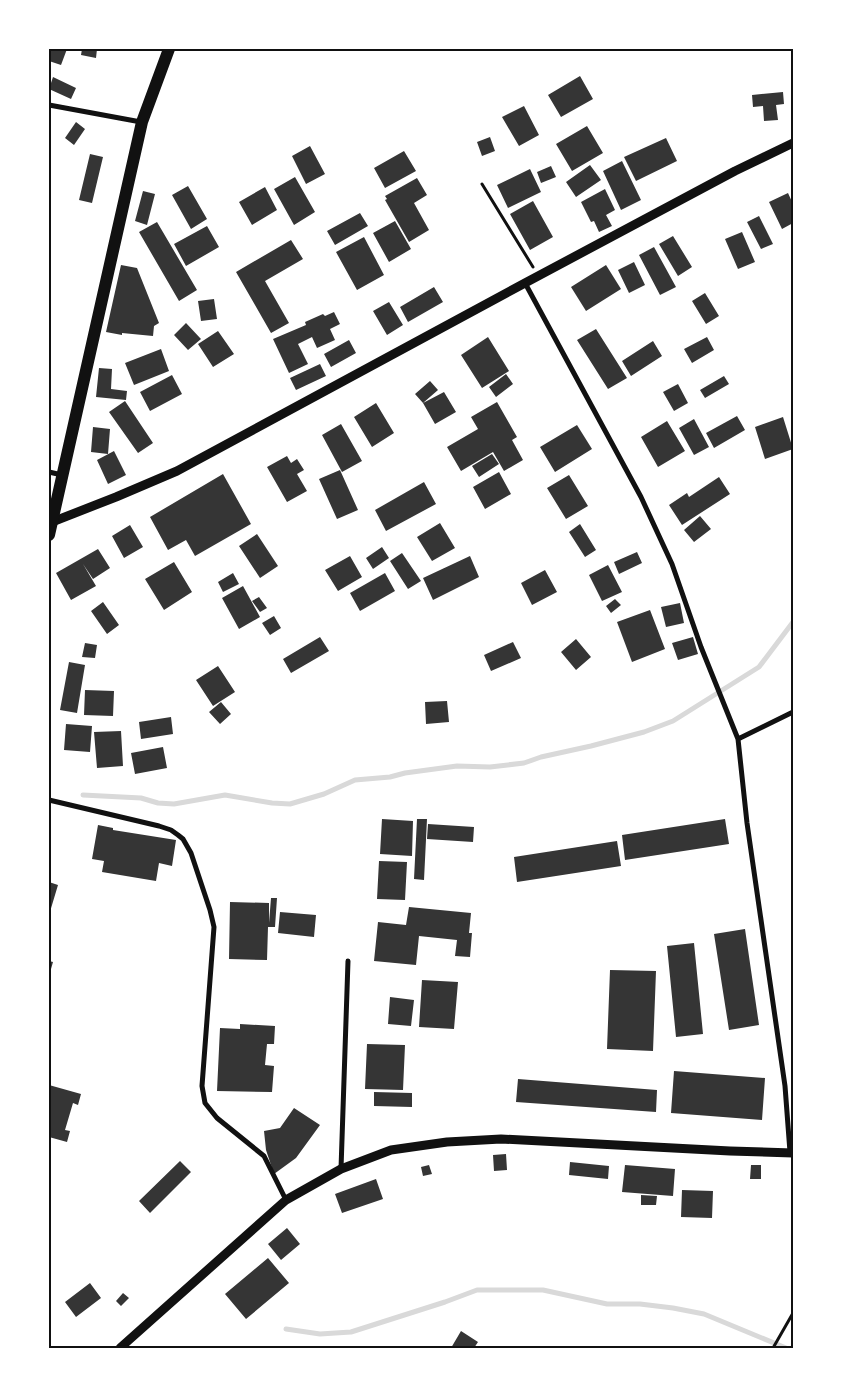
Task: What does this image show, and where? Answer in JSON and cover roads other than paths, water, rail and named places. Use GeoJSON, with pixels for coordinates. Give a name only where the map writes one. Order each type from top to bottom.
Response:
{"type":"FeatureCollection","features":[{"type":"Feature","properties":{"kind":"main road"},"geometry":{"type":"LineString","coordinates":[[49,535],[142,122],[170,49]]}},
{"type":"Feature","properties":{"kind":"street"},"geometry":{"type":"LineString","coordinates":[[49,105],[142,122]]}},
{"type":"Feature","properties":{"kind":"street"},"geometry":{"type":"LineString","coordinates":[[52,522],[177,471],[735,171],[793,143]]}},
{"type":"Feature","properties":{"kind":"street"},"geometry":{"type":"LineString","coordinates":[[120,1348],[286,1200],[341,1169],[391,1150],[447,1142],[501,1139],[730,1151],[792,1152],[785,1086],[747,823],[738,739],[701,647],[672,564],[641,497],[525,283]]}},
{"type":"Feature","properties":{"kind":"street"},"geometry":{"type":"LineString","coordinates":[[49,472],[62,474]]}},
{"type":"Feature","properties":{"kind":"street"},"geometry":{"type":"LineString","coordinates":[[738,739],[793,712]]}},
{"type":"Feature","properties":{"kind":"street"},"geometry":{"type":"LineString","coordinates":[[49,800],[171,830],[182,839],[191,853],[214,928],[202,1086],[205,1103],[217,1118],[264,1156],[286,1200]]}},
{"type":"Feature","properties":{"kind":"street"},"geometry":{"type":"LineString","coordinates":[[341,1169],[348,961]]}},
{"type":"Feature","properties":{"kind":"waterway"},"geometry":{"type":"LineString","coordinates":[[83,795],[141,798],[158,803],[174,804],[225,795],[290,804],[324,794],[355,780],[390,777],[405,773],[457,766],[490,767],[524,763],[541,757],[644,732],[673,721],[759,667],[793,622]]}},
{"type":"Feature","properties":{"kind":"waterway"},"geometry":{"type":"LineString","coordinates":[[286,1329],[320,1334],[351,1332],[477,1290],[543,1290],[607,1304],[640,1304],[704,1314],[786,1348]]}}]}
